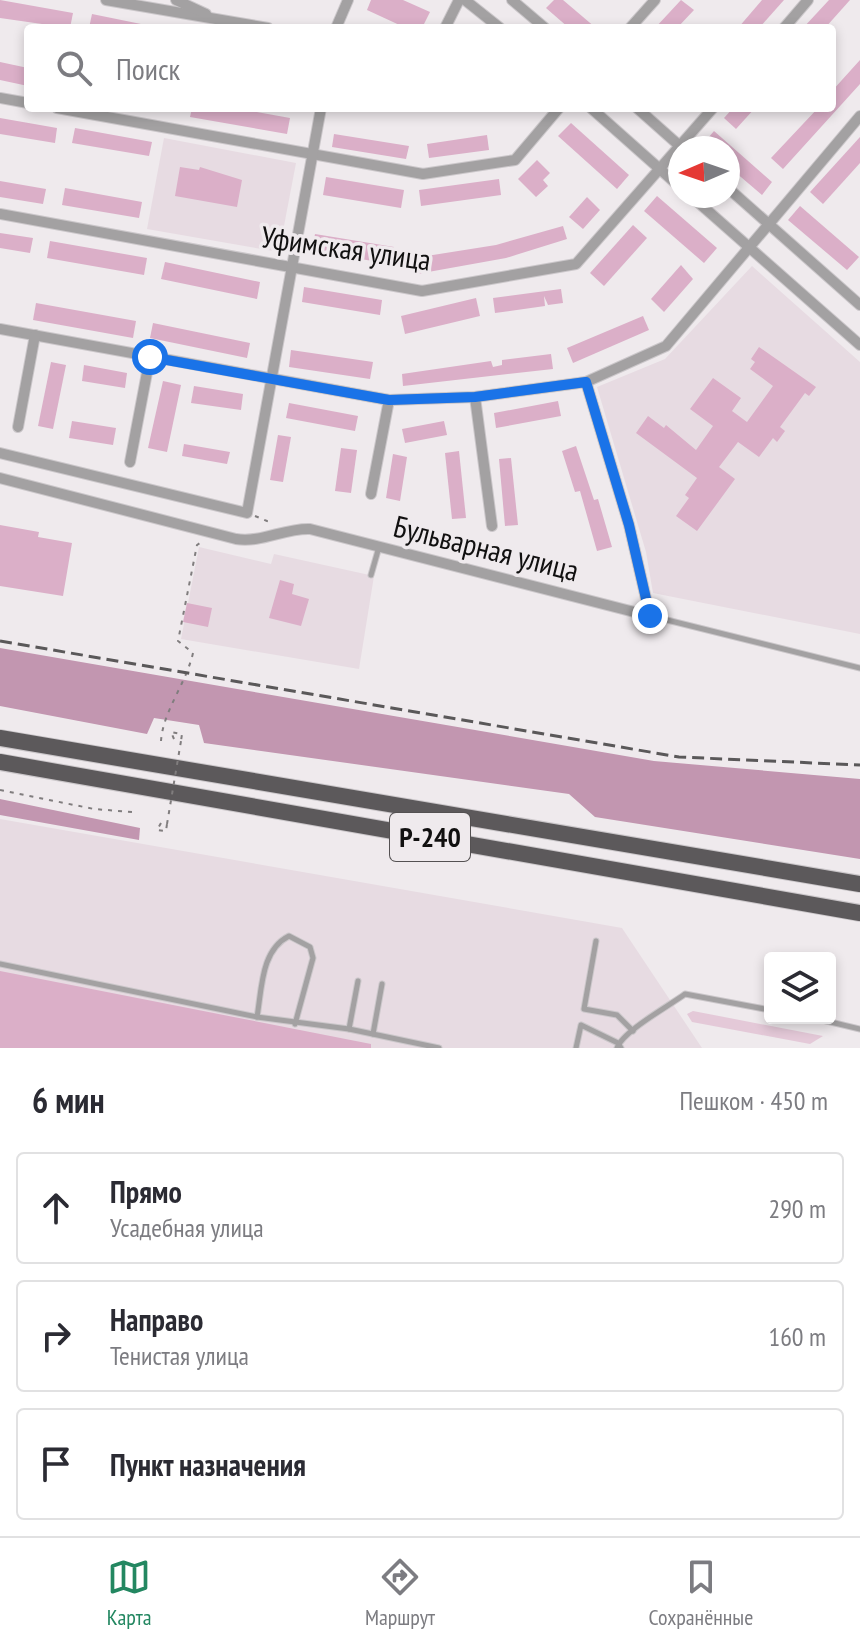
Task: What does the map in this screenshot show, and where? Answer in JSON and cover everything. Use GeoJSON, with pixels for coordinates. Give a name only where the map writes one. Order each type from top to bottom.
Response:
{"type":"FeatureCollection","features":[{"type":"Feature","properties":{"kind":"highway","name":"Р-240"},"geometry":{"type":"LineString","coordinates":[[0,738],[860,884]]}},
{"type":"Feature","properties":{"kind":"highway","name":"Р-240"},"geometry":{"type":"LineString","coordinates":[[0,762],[860,913]]}},
{"type":"Feature","properties":{"kind":"street"},"geometry":{"type":"LineString","coordinates":[[106,0],[244,24]]}},
{"type":"Feature","properties":{"kind":"street"},"geometry":{"type":"LineString","coordinates":[[176,0],[219,20]]}},
{"type":"Feature","properties":{"kind":"street"},"geometry":{"type":"LineString","coordinates":[[337,24],[348,0]]}},
{"type":"Feature","properties":{"kind":"street"},"geometry":{"type":"LineString","coordinates":[[447,24],[462,0],[495,24]]}},
{"type":"Feature","properties":{"kind":"street"},"geometry":{"type":"LineString","coordinates":[[512,0],[540,24]]}},
{"type":"Feature","properties":{"kind":"street"},"geometry":{"type":"LineString","coordinates":[[634,24],[655,0]]}},
{"type":"Feature","properties":{"kind":"street"},"geometry":{"type":"LineString","coordinates":[[787,24],[808,0]]}},
{"type":"Feature","properties":{"kind":"street"},"geometry":{"type":"LineString","coordinates":[[0,98],[24,102]]}},
{"type":"Feature","properties":{"kind":"street"},"geometry":{"type":"LineString","coordinates":[[79,112],[423,174],[515,160],[556,112]]}},
{"type":"Feature","properties":{"kind":"street"},"geometry":{"type":"LineString","coordinates":[[0,453],[247,513],[320,112]]}},
{"type":"Feature","properties":{"kind":"street"},"geometry":{"type":"LineString","coordinates":[[595,112],[668,177]]}},
{"type":"Feature","properties":{"kind":"street"},"geometry":{"type":"LineString","coordinates":[[642,112],[669,136]]}},
{"type":"Feature","properties":{"kind":"street","name":"Уфимская улица"},"geometry":{"type":"LineString","coordinates":[[689,136],[710,112]]}},
{"type":"Feature","properties":{"kind":"street"},"geometry":{"type":"LineString","coordinates":[[0,329],[389,400],[475,397],[586,382],[666,346],[860,116]]}},
{"type":"Feature","properties":{"kind":"street","name":"Уфимская улица"},"geometry":{"type":"LineString","coordinates":[[0,214],[422,291],[576,264],[668,160]]}},
{"type":"Feature","properties":{"kind":"street"},"geometry":{"type":"LineString","coordinates":[[740,199],[858,300]]}},
{"type":"Feature","properties":{"kind":"street"},"geometry":{"type":"LineString","coordinates":[[705,208],[860,345]]}},
{"type":"Feature","properties":{"kind":"street"},"geometry":{"type":"LineString","coordinates":[[18,427],[35,335]]}},
{"type":"Feature","properties":{"kind":"street"},"geometry":{"type":"LineString","coordinates":[[130,462],[150,357]]}},
{"type":"Feature","properties":{"kind":"street"},"geometry":{"type":"LineString","coordinates":[[586,382],[629,525],[650,616]]}},
{"type":"Feature","properties":{"kind":"street"},"geometry":{"type":"LineString","coordinates":[[475,397],[492,526]]}},
{"type":"Feature","properties":{"kind":"street"},"geometry":{"type":"LineString","coordinates":[[371,494],[389,400]]}},
{"type":"Feature","properties":{"kind":"street","name":"Бульварная улица"},"geometry":{"type":"LineString","coordinates":[[0,478],[236,539],[259,539],[289,528],[310,529],[650,616]]}},
{"type":"Feature","properties":{"kind":"lane"},"geometry":{"type":"LineString","coordinates":[[371,575],[380,546]]}},
{"type":"Feature","properties":{"kind":"lane"},"geometry":{"type":"LineString","coordinates":[[650,616],[860,668]]}},
{"type":"Feature","properties":{"kind":"lane"},"geometry":{"type":"LineString","coordinates":[[257,1017],[267,960],[275,943],[289,936],[310,947],[313,958],[295,1024]]}},
{"type":"Feature","properties":{"kind":"lane"},"geometry":{"type":"LineString","coordinates":[[596,941],[584,1009],[617,1015],[633,1031]]}},
{"type":"Feature","properties":{"kind":"lane"},"geometry":{"type":"LineString","coordinates":[[0,964],[257,1017],[349,1029],[439,1048]]}},
{"type":"Feature","properties":{"kind":"lane"},"geometry":{"type":"LineString","coordinates":[[349,1029],[358,981]]}},
{"type":"Feature","properties":{"kind":"lane"},"geometry":{"type":"LineString","coordinates":[[373,1034],[382,984]]}},
{"type":"Feature","properties":{"kind":"lane"},"geometry":{"type":"LineString","coordinates":[[576,1048],[581,1025],[618,1046],[633,1031],[685,994],[764,1009]]}},
{"type":"Feature","properties":{"kind":"lane"},"geometry":{"type":"LineString","coordinates":[[836,1023],[860,1029]]}},
{"type":"Feature","properties":{"kind":"path"},"geometry":{"type":"LineString","coordinates":[[161,741],[163,723],[181,690],[193,653],[178,641],[197,545]]}},
{"type":"Feature","properties":{"kind":"path"},"geometry":{"type":"LineString","coordinates":[[161,823],[157,830],[166,831],[182,734],[171,732],[174,739]]}},
{"type":"Feature","properties":{"kind":"path"},"geometry":{"type":"LineString","coordinates":[[0,790],[94,809],[132,812]]}},
{"type":"Feature","properties":{"kind":"shaded area"},"geometry":{"type":"Polygon","coordinates":[[[164,138],[296,163],[279,252],[147,229],[164,138]]]}},
{"type":"Feature","properties":{"kind":"shaded area"},"geometry":{"type":"Polygon","coordinates":[[[752,266],[860,362],[860,634],[653,593],[646,552],[597,387],[665,359],[752,266]]]}},
{"type":"Feature","properties":{"kind":"shaded area"},"geometry":{"type":"Polygon","coordinates":[[[199,547],[271,564],[274,554],[374,576],[359,669],[181,639],[199,547]]]}},
{"type":"Feature","properties":{"kind":"shaded area"},"geometry":{"type":"Polygon","coordinates":[[[0,648],[654,761],[860,779],[860,859],[595,817],[569,794],[204,743],[199,725],[154,718],[147,734],[0,706],[0,648]]]}},
{"type":"Feature","properties":{"kind":"shaded area"},"geometry":{"type":"Polygon","coordinates":[[[0,799],[140,828],[139,840],[0,815],[0,799]]]}},
{"type":"Feature","properties":{"kind":"shaded area"},"geometry":{"type":"Polygon","coordinates":[[[0,819],[622,928],[702,1048],[0,1048],[0,819]]]}},
{"type":"Feature","properties":{"kind":"shaded area"},"geometry":{"type":"Polygon","coordinates":[[[693,1011],[823,1036],[810,1044],[692,1022],[687,1014],[693,1011]]]}},
{"type":"Feature","properties":{"kind":"building"},"geometry":{"type":"Polygon","coordinates":[[[0,0],[73,13],[71,24],[42,24],[0,18],[0,0]]]}},
{"type":"Feature","properties":{"kind":"building"},"geometry":{"type":"Polygon","coordinates":[[[371,0],[403,0],[430,12],[424,24],[397,24],[367,10],[371,0]]]}},
{"type":"Feature","properties":{"kind":"building"},"geometry":{"type":"Polygon","coordinates":[[[554,0],[563,0],[591,24],[564,24],[546,8],[554,0]]]}},
{"type":"Feature","properties":{"kind":"building"},"geometry":{"type":"Polygon","coordinates":[[[681,0],[694,10],[681,24],[659,24],[681,0]]]}},
{"type":"Feature","properties":{"kind":"building"},"geometry":{"type":"Polygon","coordinates":[[[762,0],[784,0],[763,24],[741,24],[762,0]]]}},
{"type":"Feature","properties":{"kind":"building"},"geometry":{"type":"Polygon","coordinates":[[[829,0],[850,0],[829,24],[807,24],[829,0]]]}},
{"type":"Feature","properties":{"kind":"building"},"geometry":{"type":"Polygon","coordinates":[[[92,14],[141,24],[90,24],[92,14]]]}},
{"type":"Feature","properties":{"kind":"building"},"geometry":{"type":"Polygon","coordinates":[[[860,60],[860,84],[836,110],[836,87],[860,60]]]}},
{"type":"Feature","properties":{"kind":"building"},"geometry":{"type":"Polygon","coordinates":[[[0,62],[24,67],[24,85],[0,80],[0,62]]]}},
{"type":"Feature","properties":{"kind":"building"},"geometry":{"type":"Polygon","coordinates":[[[191,112],[256,112],[290,118],[287,134],[190,117],[191,112]]]}},
{"type":"Feature","properties":{"kind":"building"},"geometry":{"type":"Polygon","coordinates":[[[729,112],[751,112],[736,129],[724,118],[729,112]]]}},
{"type":"Feature","properties":{"kind":"building"},"geometry":{"type":"Polygon","coordinates":[[[814,112],[835,112],[783,169],[771,158],[814,112]]]}},
{"type":"Feature","properties":{"kind":"building"},"geometry":{"type":"Polygon","coordinates":[[[0,118],[57,128],[55,143],[0,134],[0,118]]]}},
{"type":"Feature","properties":{"kind":"building"},"geometry":{"type":"Polygon","coordinates":[[[571,123],[629,175],[617,189],[558,136],[571,123]]]}},
{"type":"Feature","properties":{"kind":"building"},"geometry":{"type":"Polygon","coordinates":[[[75,128],[152,142],[149,156],[72,143],[75,128]]]}},
{"type":"Feature","properties":{"kind":"building"},"geometry":{"type":"Polygon","coordinates":[[[334,134],[409,146],[406,159],[332,147],[334,134]]]}},
{"type":"Feature","properties":{"kind":"building"},"geometry":{"type":"Polygon","coordinates":[[[487,135],[489,150],[429,158],[427,144],[487,135]]]}},
{"type":"Feature","properties":{"kind":"building"},"geometry":{"type":"Polygon","coordinates":[[[860,137],[860,163],[823,204],[810,192],[860,137]]]}},
{"type":"Feature","properties":{"kind":"building"},"geometry":{"type":"Polygon","coordinates":[[[740,154],[772,182],[762,195],[740,176],[740,154]]]}},
{"type":"Feature","properties":{"kind":"building"},"geometry":{"type":"Polygon","coordinates":[[[537,160],[550,173],[543,180],[548,186],[536,197],[518,179],[537,160]]]}},
{"type":"Feature","properties":{"kind":"building"},"geometry":{"type":"Polygon","coordinates":[[[180,167],[199,170],[200,167],[242,180],[237,207],[175,196],[180,167]]]}},
{"type":"Feature","properties":{"kind":"building"},"geometry":{"type":"Polygon","coordinates":[[[326,177],[404,190],[401,208],[323,195],[326,177]]]}},
{"type":"Feature","properties":{"kind":"building"},"geometry":{"type":"Polygon","coordinates":[[[499,179],[501,195],[421,206],[419,190],[499,179]]]}},
{"type":"Feature","properties":{"kind":"building"},"geometry":{"type":"Polygon","coordinates":[[[0,181],[46,189],[43,204],[0,197],[0,181]]]}},
{"type":"Feature","properties":{"kind":"building"},"geometry":{"type":"Polygon","coordinates":[[[65,188],[142,202],[139,218],[62,205],[65,188]]]}},
{"type":"Feature","properties":{"kind":"building"},"geometry":{"type":"Polygon","coordinates":[[[657,196],[717,248],[704,263],[644,211],[657,196]]]}},
{"type":"Feature","properties":{"kind":"building"},"geometry":{"type":"Polygon","coordinates":[[[587,197],[600,210],[583,229],[569,217],[587,197]]]}},
{"type":"Feature","properties":{"kind":"building"},"geometry":{"type":"Polygon","coordinates":[[[800,206],[859,257],[847,270],[788,220],[800,206]]]}},
{"type":"Feature","properties":{"kind":"building"},"geometry":{"type":"Polygon","coordinates":[[[633,225],[647,238],[604,286],[590,273],[633,225]]]}},
{"type":"Feature","properties":{"kind":"building"},"geometry":{"type":"Polygon","coordinates":[[[563,226],[567,239],[506,258],[417,274],[414,258],[496,245],[563,226]]]}},
{"type":"Feature","properties":{"kind":"building"},"geometry":{"type":"Polygon","coordinates":[[[0,233],[33,238],[30,253],[0,248],[0,233]]]}},
{"type":"Feature","properties":{"kind":"building"},"geometry":{"type":"Polygon","coordinates":[[[315,234],[394,247],[391,264],[312,251],[315,234]]]}},
{"type":"Feature","properties":{"kind":"building"},"geometry":{"type":"Polygon","coordinates":[[[50,241],[147,258],[144,275],[47,258],[50,241]]]}},
{"type":"Feature","properties":{"kind":"building"},"geometry":{"type":"Polygon","coordinates":[[[165,262],[260,282],[257,299],[161,279],[165,262]]]}},
{"type":"Feature","properties":{"kind":"building"},"geometry":{"type":"Polygon","coordinates":[[[681,265],[693,279],[664,312],[651,299],[681,265]]]}},
{"type":"Feature","properties":{"kind":"building"},"geometry":{"type":"Polygon","coordinates":[[[304,287],[382,300],[380,315],[302,302],[304,287]]]}},
{"type":"Feature","properties":{"kind":"building"},"geometry":{"type":"Polygon","coordinates":[[[561,289],[563,303],[548,305],[544,296],[545,306],[495,313],[493,298],[561,289]]]}},
{"type":"Feature","properties":{"kind":"building"},"geometry":{"type":"Polygon","coordinates":[[[476,298],[480,316],[405,334],[401,316],[476,298]]]}},
{"type":"Feature","properties":{"kind":"building"},"geometry":{"type":"Polygon","coordinates":[[[36,303],[136,321],[133,338],[33,320],[36,303]]]}},
{"type":"Feature","properties":{"kind":"building"},"geometry":{"type":"Polygon","coordinates":[[[643,316],[649,330],[573,363],[567,348],[643,316]]]}},
{"type":"Feature","properties":{"kind":"building"},"geometry":{"type":"Polygon","coordinates":[[[153,323],[250,343],[247,358],[150,338],[153,323]]]}},
{"type":"Feature","properties":{"kind":"building"},"geometry":{"type":"Polygon","coordinates":[[[759,347],[816,387],[809,396],[805,393],[780,427],[785,431],[777,442],[773,438],[759,457],[738,442],[719,467],[735,479],[697,531],[676,516],[689,498],[685,495],[697,478],[636,433],[648,416],[664,428],[666,425],[696,450],[713,426],[690,409],[713,378],[741,398],[732,411],[747,422],[773,386],[750,369],[755,362],[751,359],[759,347]]]}},
{"type":"Feature","properties":{"kind":"building"},"geometry":{"type":"Polygon","coordinates":[[[291,350],[373,362],[370,379],[289,367],[291,350]]]}},
{"type":"Feature","properties":{"kind":"building"},"geometry":{"type":"Polygon","coordinates":[[[551,354],[553,369],[403,386],[402,374],[491,361],[493,367],[502,365],[502,360],[551,354]]]}},
{"type":"Feature","properties":{"kind":"building"},"geometry":{"type":"Polygon","coordinates":[[[51,362],[66,365],[53,429],[38,426],[51,362]]]}},
{"type":"Feature","properties":{"kind":"building"},"geometry":{"type":"Polygon","coordinates":[[[84,365],[127,373],[125,388],[82,381],[84,365]]]}},
{"type":"Feature","properties":{"kind":"building"},"geometry":{"type":"Polygon","coordinates":[[[163,381],[181,385],[167,452],[148,448],[163,381]]]}},
{"type":"Feature","properties":{"kind":"building"},"geometry":{"type":"Polygon","coordinates":[[[194,386],[243,394],[241,410],[191,403],[194,386]]]}},
{"type":"Feature","properties":{"kind":"building"},"geometry":{"type":"Polygon","coordinates":[[[558,401],[561,416],[496,428],[494,413],[558,401]]]}},
{"type":"Feature","properties":{"kind":"building"},"geometry":{"type":"Polygon","coordinates":[[[289,403],[358,416],[355,431],[286,418],[289,403]]]}},
{"type":"Feature","properties":{"kind":"building"},"geometry":{"type":"Polygon","coordinates":[[[72,421],[116,428],[113,445],[69,438],[72,421]]]}},
{"type":"Feature","properties":{"kind":"building"},"geometry":{"type":"Polygon","coordinates":[[[444,421],[447,435],[405,443],[402,429],[444,421]]]}},
{"type":"Feature","properties":{"kind":"building"},"geometry":{"type":"Polygon","coordinates":[[[278,435],[291,437],[283,482],[270,480],[278,435]]]}},
{"type":"Feature","properties":{"kind":"building"},"geometry":{"type":"Polygon","coordinates":[[[184,444],[230,452],[227,464],[182,456],[184,444]]]}},
{"type":"Feature","properties":{"kind":"building"},"geometry":{"type":"Polygon","coordinates":[[[576,446],[594,500],[598,499],[612,547],[597,551],[580,491],[575,492],[562,451],[576,446]]]}},
{"type":"Feature","properties":{"kind":"building"},"geometry":{"type":"Polygon","coordinates":[[[341,448],[357,450],[351,493],[335,491],[341,448]]]}},
{"type":"Feature","properties":{"kind":"building"},"geometry":{"type":"Polygon","coordinates":[[[459,451],[466,518],[452,519],[445,453],[459,451]]]}},
{"type":"Feature","properties":{"kind":"building"},"geometry":{"type":"Polygon","coordinates":[[[393,454],[407,457],[400,501],[386,498],[393,454]]]}},
{"type":"Feature","properties":{"kind":"building"},"geometry":{"type":"Polygon","coordinates":[[[511,458],[518,525],[505,526],[499,459],[511,458]]]}},
{"type":"Feature","properties":{"kind":"building"},"geometry":{"type":"Polygon","coordinates":[[[0,525],[39,532],[38,537],[72,543],[63,596],[0,586],[0,525]]]}},
{"type":"Feature","properties":{"kind":"building"},"geometry":{"type":"Polygon","coordinates":[[[280,580],[294,584],[292,594],[309,599],[301,626],[269,618],[280,580]]]}},
{"type":"Feature","properties":{"kind":"building"},"geometry":{"type":"Polygon","coordinates":[[[187,603],[212,608],[208,627],[183,622],[187,603]]]}},
{"type":"Feature","properties":{"kind":"building"},"geometry":{"type":"Polygon","coordinates":[[[0,971],[371,1044],[371,1048],[0,1048],[0,971]]]}},
{"type":"Feature","properties":{"kind":"railway"},"geometry":{"type":"LineString","coordinates":[[0,641],[679,757],[860,765]]}},
{"type":"Feature","properties":{"kind":"route"},"geometry":{"type":"LineString","coordinates":[[150,357],[389,400],[475,397],[586,382],[629,525],[650,616]]}}]}
